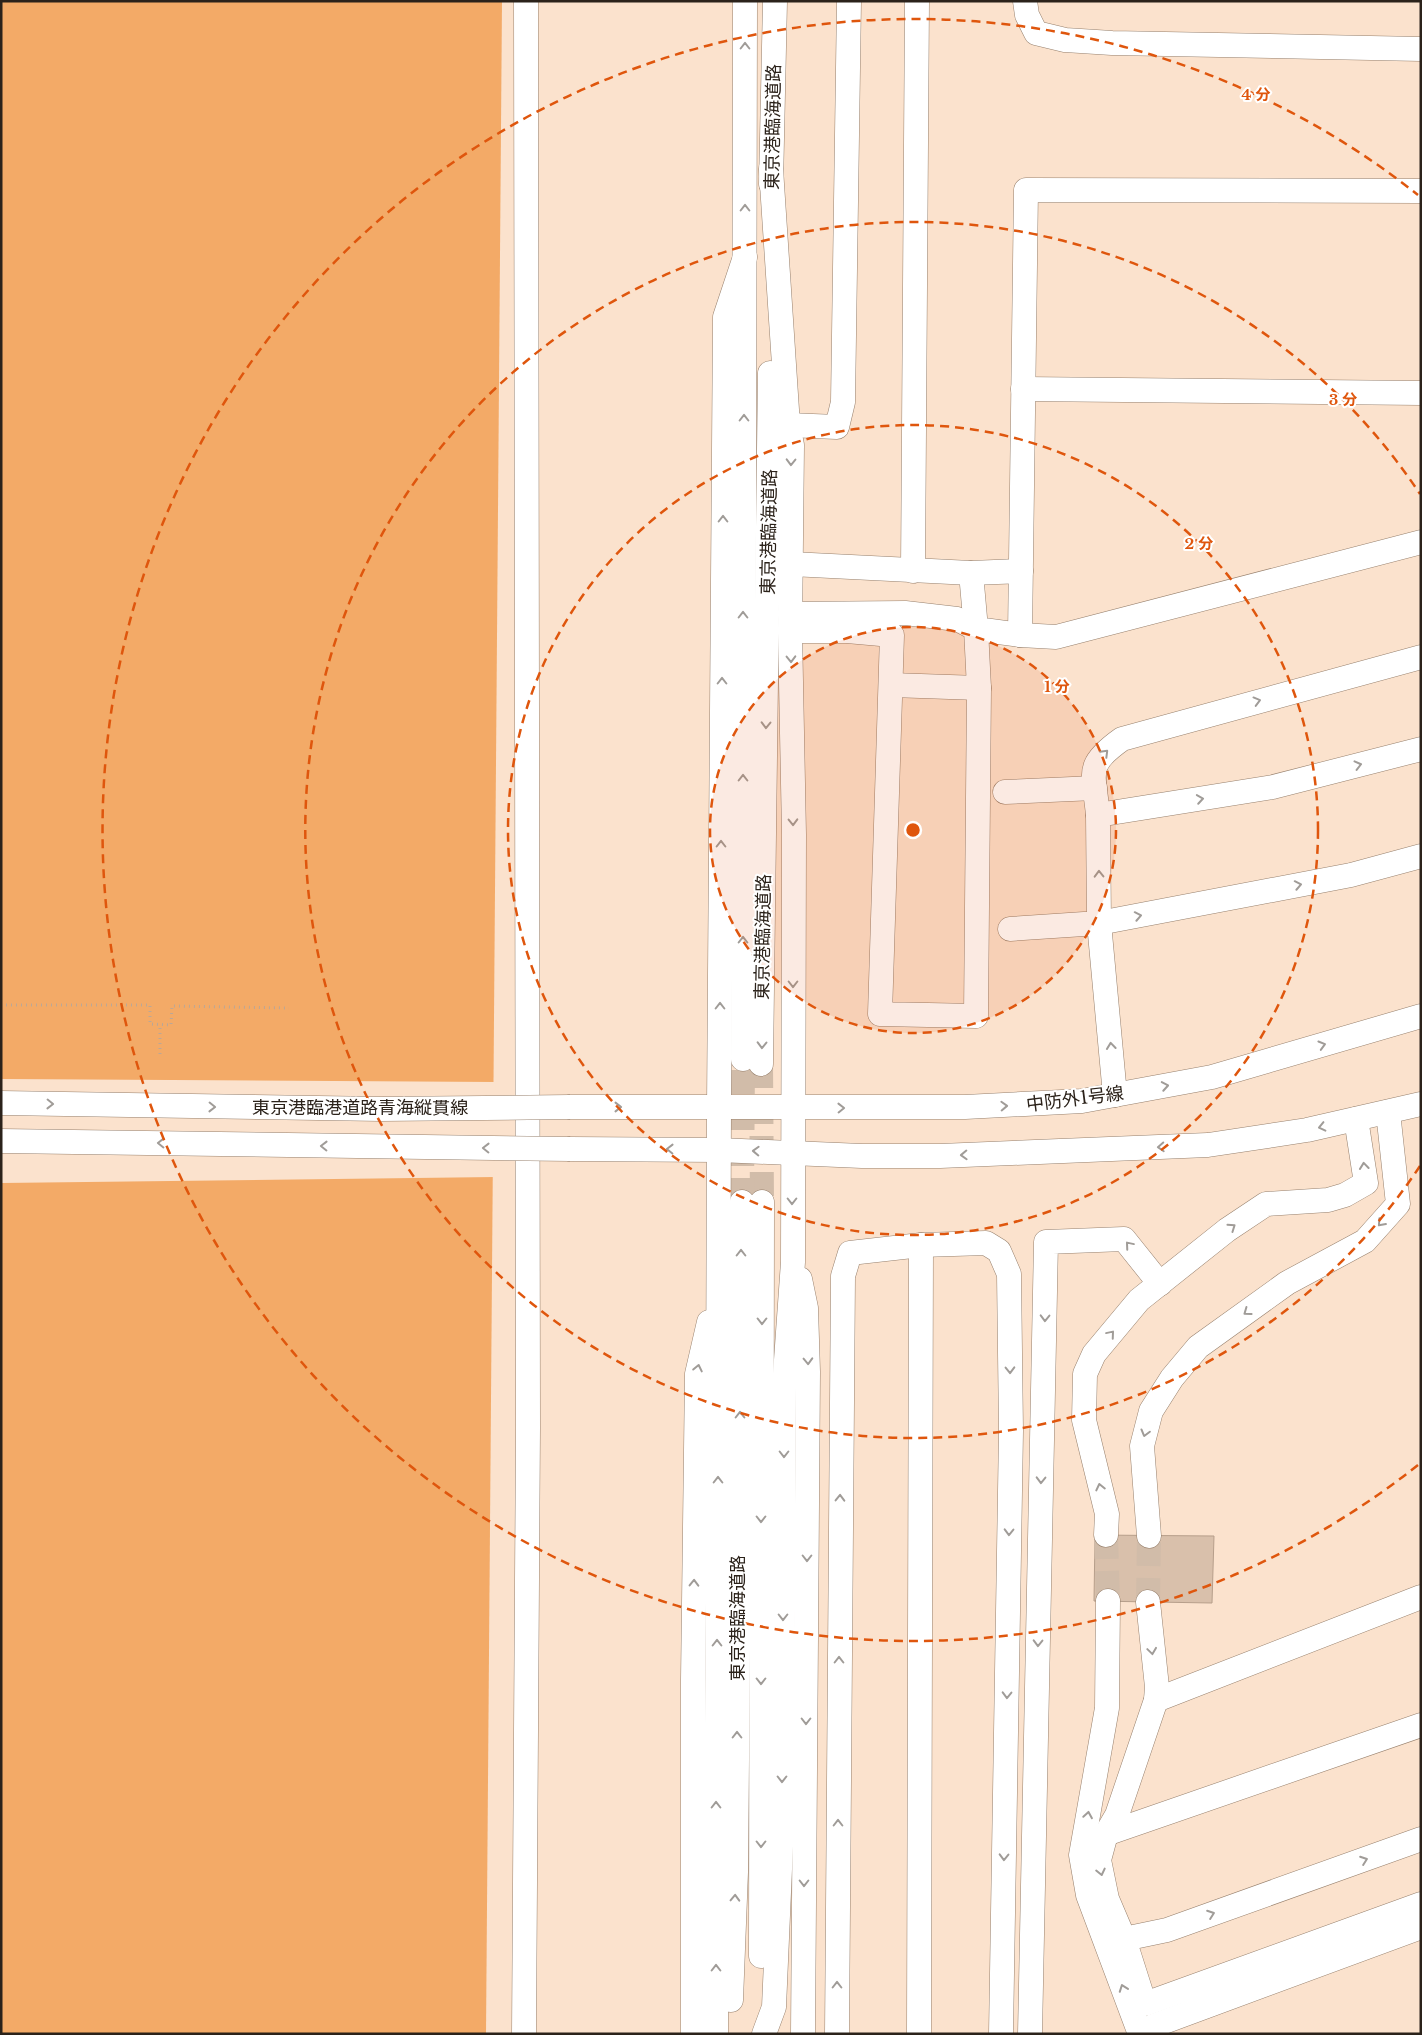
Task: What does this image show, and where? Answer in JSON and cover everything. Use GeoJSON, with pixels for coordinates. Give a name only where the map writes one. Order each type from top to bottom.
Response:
{"type":"FeatureCollection","features":[{"type":"Feature","properties":{"kind":"street"},"geometry":{"type":"LineString","coordinates":[[524,2034],[528,1428],[526,1]]}},
{"type":"Feature","properties":{"kind":"street","name":"東京港臨海道路"},"geometry":{"type":"LineString","coordinates":[[745,1],[745,257],[752,1061],[776,1]]}},
{"type":"Feature","properties":{"kind":"street"},"geometry":{"type":"LineString","coordinates":[[788,425],[837,427],[843,402],[849,1]]}},
{"type":"Feature","properties":{"kind":"street"},"geometry":{"type":"LineString","coordinates":[[913,571],[916,1]]}},
{"type":"Feature","properties":{"kind":"street"},"geometry":{"type":"LineString","coordinates":[[1025,1],[1027,15],[1036,34],[1065,40],[1122,44],[1421,49]]}},
{"type":"Feature","properties":{"kind":"street"},"geometry":{"type":"LineString","coordinates":[[764,2034],[774,2007],[782,1823],[784,1388],[793,1262],[794,834],[790,623],[792,445],[788,425],[771,169]]}},
{"type":"Feature","properties":{"kind":"street"},"geometry":{"type":"LineString","coordinates":[[1020,635],[1026,190],[1421,191]]}},
{"type":"Feature","properties":{"kind":"street"},"geometry":{"type":"LineString","coordinates":[[716,2034],[719,1107],[725,317],[745,257]]}},
{"type":"Feature","properties":{"kind":"street"},"geometry":{"type":"LineString","coordinates":[[1023,389],[1421,393]]}},
{"type":"Feature","properties":{"kind":"street"},"geometry":{"type":"LineString","coordinates":[[790,623],[905,613],[957,619],[976,629],[1020,635],[1056,637],[1421,542]]}},
{"type":"Feature","properties":{"kind":"street"},"geometry":{"type":"LineString","coordinates":[[790,564],[971,573],[1021,571]]}},
{"type":"Feature","properties":{"kind":"street"},"geometry":{"type":"LineString","coordinates":[[790,623],[892,635],[880,1014],[976,1016],[979,688],[971,573]]}},
{"type":"Feature","properties":{"kind":"street"},"geometry":{"type":"LineString","coordinates":[[1115,1095],[1100,923],[1098,815],[1093,767],[1103,752],[1122,739],[1421,657]]}},
{"type":"Feature","properties":{"kind":"street"},"geometry":{"type":"LineString","coordinates":[[891,685],[979,688]]}},
{"type":"Feature","properties":{"kind":"street"},"geometry":{"type":"LineString","coordinates":[[1098,815],[1273,787],[1421,749]]}},
{"type":"Feature","properties":{"kind":"street"},"geometry":{"type":"LineString","coordinates":[[1005,792],[1096,788]]}},
{"type":"Feature","properties":{"kind":"street"},"geometry":{"type":"LineString","coordinates":[[1010,929],[1100,923],[1351,875],[1421,856]]}},
{"type":"Feature","properties":{"kind":"street","name":"中防外1号線"},"geometry":{"type":"LineString","coordinates":[[719,1107],[1021,1105],[1082,1100],[1212,1077],[1421,1016]]}},
{"type":"Feature","properties":{"kind":"street","name":"東京港臨港道路青海縦貫線"},"geometry":{"type":"LineString","coordinates":[[1,1104],[381,1110],[719,1107]]}},
{"type":"Feature","properties":{"kind":"street"},"geometry":{"type":"LineString","coordinates":[[719,1150],[862,1156],[940,1156],[1208,1145],[1307,1130],[1421,1104]]}},
{"type":"Feature","properties":{"kind":"street"},"geometry":{"type":"LineString","coordinates":[[1149,1536],[1142,1446],[1151,1411],[1172,1378],[1198,1347],[1287,1283],[1365,1241],[1398,1204],[1388,1112]]}},
{"type":"Feature","properties":{"kind":"street"},"geometry":{"type":"LineString","coordinates":[[1106,1535],[1107,1514],[1084,1420],[1085,1374],[1094,1354],[1139,1300],[1227,1230],[1266,1204],[1328,1200],[1346,1195],[1366,1183],[1356,1119]]}},
{"type":"Feature","properties":{"kind":"street","name":"東京港臨港道路青海縦貫線"},"geometry":{"type":"LineString","coordinates":[[1,1141],[719,1150]]}},
{"type":"Feature","properties":{"kind":"street","name":"東京港臨海道路"},"geometry":{"type":"LineString","coordinates":[[730,2034],[736,1872],[752,1202],[760,2034]]}},
{"type":"Feature","properties":{"kind":"street"},"geometry":{"type":"LineString","coordinates":[[1030,2034],[1046,1242],[1124,1239],[1160,1284]]}},
{"type":"Feature","properties":{"kind":"street"},"geometry":{"type":"LineString","coordinates":[[837,2034],[842,1276],[850,1253],[921,1245],[986,1243],[999,1251],[1009,1274],[1011,1431],[1001,2034]]}},
{"type":"Feature","properties":{"kind":"street"},"geometry":{"type":"LineString","coordinates":[[918,2034],[921,1245]]}},
{"type":"Feature","properties":{"kind":"street"},"geometry":{"type":"LineString","coordinates":[[793,1262],[803,1286],[808,1372],[803,2034]]}},
{"type":"Feature","properties":{"kind":"street"},"geometry":{"type":"LineString","coordinates":[[693,2034],[693,1679],[696,1374],[719,1285]]}},
{"type":"Feature","properties":{"kind":"street"},"geometry":{"type":"LineString","coordinates":[[1156,1700],[1421,1597]]}},
{"type":"Feature","properties":{"kind":"street"},"geometry":{"type":"LineString","coordinates":[[1108,1602],[1107,1708],[1081,1855],[1088,1895],[1148,2024]]}},
{"type":"Feature","properties":{"kind":"street"},"geometry":{"type":"LineString","coordinates":[[1148,1602],[1157,1687],[1156,1700],[1139,1755],[1117,1815],[1106,1834],[1099,1860],[1107,1899],[1124,1939],[1148,2024]]}},
{"type":"Feature","properties":{"kind":"street"},"geometry":{"type":"LineString","coordinates":[[1106,1834],[1421,1725]]}},
{"type":"Feature","properties":{"kind":"street"},"geometry":{"type":"LineString","coordinates":[[1124,1939],[1167,1930],[1421,1839]]}},
{"type":"Feature","properties":{"kind":"street"},"geometry":{"type":"LineString","coordinates":[[1148,2024],[1421,1904]]}},
{"type":"Feature","properties":{"kind":"street"},"geometry":{"type":"LineString","coordinates":[[1148,2024],[1421,1926]]}},
{"type":"Feature","properties":{"kind":"path"},"geometry":{"type":"LineString","coordinates":[[1,1005],[150,1005],[150,1024],[160,1025],[171,1025],[172,1006],[289,1008]]}},
{"type":"Feature","properties":{"kind":"path"},"geometry":{"type":"LineString","coordinates":[[160,1025],[160,1054]]}},
{"type":"Feature","properties":{"kind":"shaded area"},"geometry":{"type":"Polygon","coordinates":[[[1,1],[502,1],[486,2034],[1,2034],[1,1]]]}},
{"type":"Feature","properties":{"kind":"pier"},"geometry":{"type":"Polygon","coordinates":[[[1,1079],[496,1082],[495,1177],[1,1183],[1,1079]]]}},
{"type":"Feature","properties":{"kind":"building"},"geometry":{"type":"Polygon","coordinates":[[[1095,1535],[1214,1536],[1212,1603],[1094,1601],[1095,1535]]]}},
{"type":"Feature","properties":{"kind":"tunnel"},"geometry":{"type":"LineString","coordinates":[[742,1202],[743,1059]]}},
{"type":"Feature","properties":{"kind":"tunnel"},"geometry":{"type":"LineString","coordinates":[[761,1064],[762,1202]]}},
{"type":"Feature","properties":{"kind":"tunnel"},"geometry":{"type":"LineString","coordinates":[[1106,1535],[1108,1601]]}},
{"type":"Feature","properties":{"kind":"tunnel"},"geometry":{"type":"LineString","coordinates":[[1148,1602],[1149,1536]]}}]}
